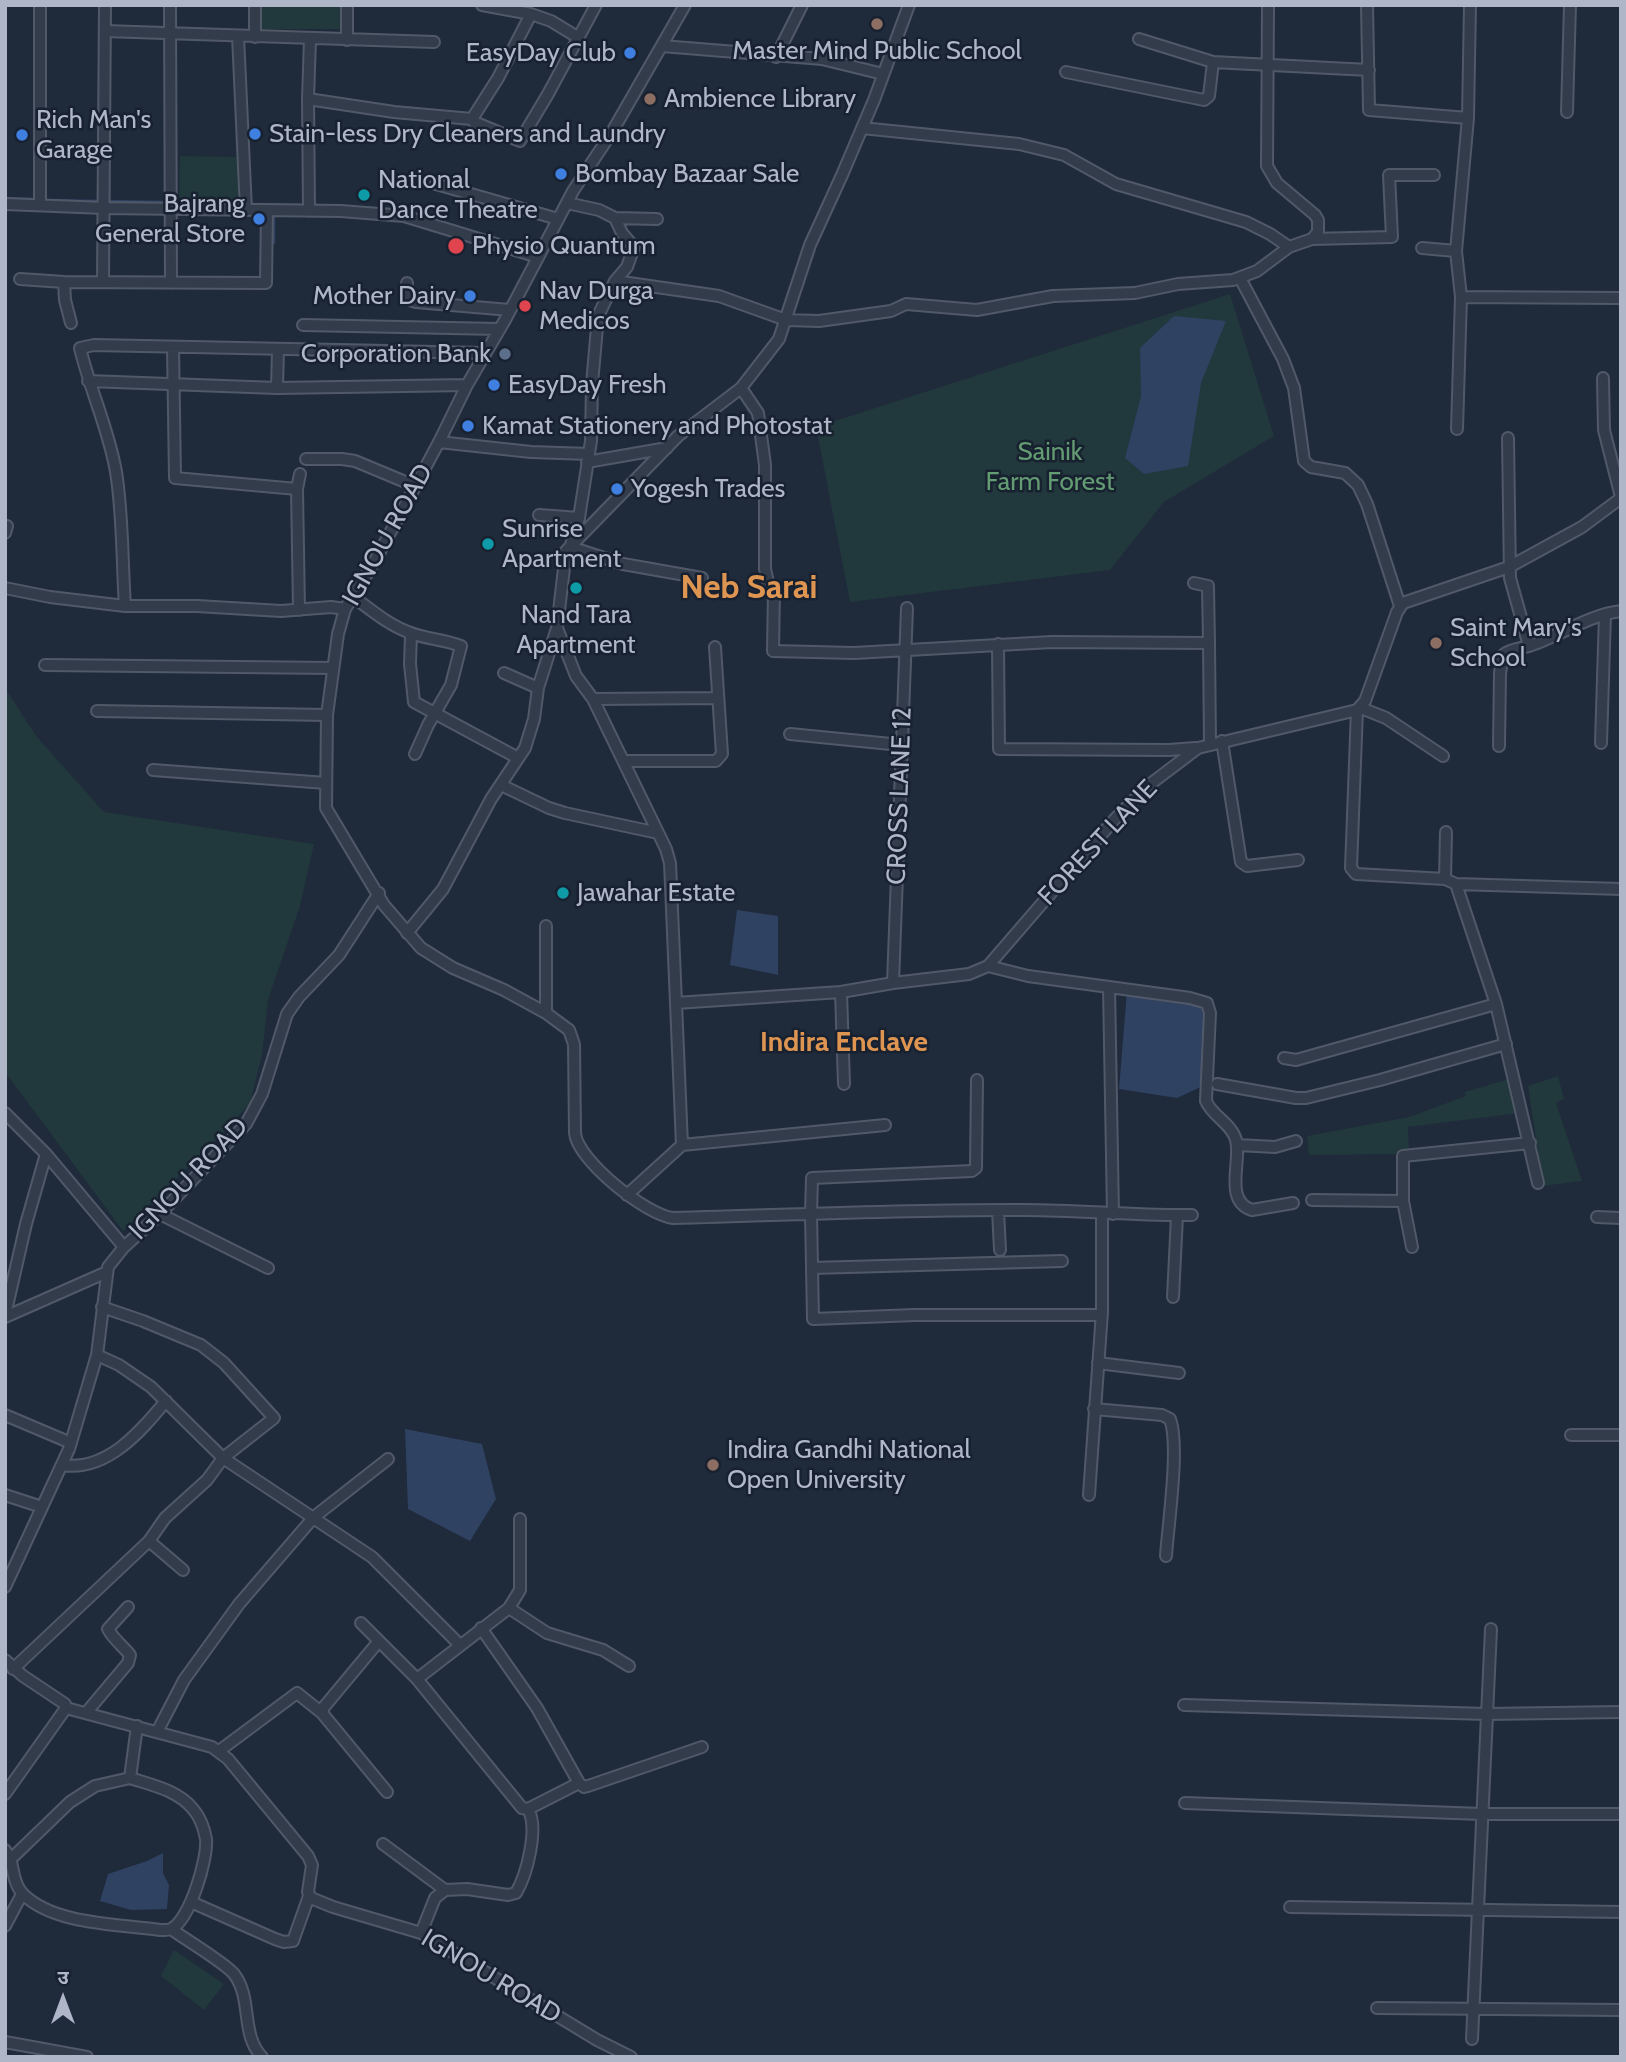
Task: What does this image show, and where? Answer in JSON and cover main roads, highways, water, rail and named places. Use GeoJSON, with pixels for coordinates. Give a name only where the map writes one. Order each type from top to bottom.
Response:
{"type":"FeatureCollection","features":[{"type":"Feature","properties":{"kind":"water"},"geometry":{"type":"Polygon","coordinates":[[[1174,316],[1226,321],[1201,383],[1188,466],[1144,474],[1125,458],[1141,396],[1140,348],[1174,316]]]}},
{"type":"Feature","properties":{"kind":"water"},"geometry":{"type":"Polygon","coordinates":[[[737,910],[778,916],[778,975],[730,965],[737,910]]]}},
{"type":"Feature","properties":{"kind":"water"},"geometry":{"type":"Polygon","coordinates":[[[1127,991],[1210,1002],[1207,1084],[1177,1098],[1119,1089],[1127,991]]]}},
{"type":"Feature","properties":{"kind":"water"},"geometry":{"type":"Polygon","coordinates":[[[405,1429],[482,1444],[496,1499],[470,1541],[408,1509],[405,1429]]]}},
{"type":"Feature","properties":{"kind":"water"},"geometry":{"type":"Polygon","coordinates":[[[163,1853],[163,1873],[169,1885],[167,1909],[131,1910],[100,1901],[108,1874],[163,1853]]]}},
{"type":"Feature","properties":{"kind":"waterway"},"geometry":{"type":"LineString","coordinates":[[246,98],[247,112]]}},
{"type":"Feature","properties":{"kind":"waterway"},"geometry":{"type":"LineString","coordinates":[[5,198],[37,199]]}},
{"type":"Feature","properties":{"kind":"waterway"},"geometry":{"type":"LineString","coordinates":[[44,200],[100,201]]}},
{"type":"Feature","properties":{"kind":"waterway"},"geometry":{"type":"LineString","coordinates":[[107,201],[166,202]]}},
{"type":"Feature","properties":{"kind":"waterway"},"geometry":{"type":"LineString","coordinates":[[173,202],[243,204]]}},
{"type":"Feature","properties":{"kind":"waterway"},"geometry":{"type":"LineString","coordinates":[[250,204],[306,205]]}},
{"type":"Feature","properties":{"kind":"waterway"},"geometry":{"type":"LineString","coordinates":[[313,205],[395,209]]}},
{"type":"Feature","properties":{"kind":"waterway"},"geometry":{"type":"LineString","coordinates":[[274,215],[274,243]]}},
{"type":"Feature","properties":{"kind":"place","name":"Master Mind Public School"},"geometry":{"type":"Point","coordinates":[877,24]}},
{"type":"Feature","properties":{"kind":"place","name":"EasyDay Club"},"geometry":{"type":"Point","coordinates":[630,53]}},
{"type":"Feature","properties":{"kind":"place","name":"Ambience Library"},"geometry":{"type":"Point","coordinates":[650,99]}},
{"type":"Feature","properties":{"kind":"place","name":"Stain-less Dry Cleaners and Laundry"},"geometry":{"type":"Point","coordinates":[255,134]}},
{"type":"Feature","properties":{"kind":"place","name":"Rich Man's Garage"},"geometry":{"type":"Point","coordinates":[22,135]}},
{"type":"Feature","properties":{"kind":"place","name":"Bombay Bazaar Sale"},"geometry":{"type":"Point","coordinates":[561,174]}},
{"type":"Feature","properties":{"kind":"place","name":"National Dance Theatre"},"geometry":{"type":"Point","coordinates":[364,195]}},
{"type":"Feature","properties":{"kind":"place","name":"Bajrang General Store"},"geometry":{"type":"Point","coordinates":[259,219]}},
{"type":"Feature","properties":{"kind":"place","name":"Physio Quantum"},"geometry":{"type":"Point","coordinates":[456,246]}},
{"type":"Feature","properties":{"kind":"place","name":"Mother Dairy"},"geometry":{"type":"Point","coordinates":[470,296]}},
{"type":"Feature","properties":{"kind":"place","name":"Nav Durga Medicos"},"geometry":{"type":"Point","coordinates":[525,306]}},
{"type":"Feature","properties":{"kind":"place","name":"Corporation Bank"},"geometry":{"type":"Point","coordinates":[505,354]}},
{"type":"Feature","properties":{"kind":"place","name":"EasyDay Fresh"},"geometry":{"type":"Point","coordinates":[494,385]}},
{"type":"Feature","properties":{"kind":"place","name":"Kamat Stationery and Photostat"},"geometry":{"type":"Point","coordinates":[468,426]}},
{"type":"Feature","properties":{"kind":"place","name":"Yogesh Trades"},"geometry":{"type":"Point","coordinates":[617,489]}},
{"type":"Feature","properties":{"kind":"place","name":"Sunrise Apartment"},"geometry":{"type":"Point","coordinates":[488,544]}},
{"type":"Feature","properties":{"kind":"place","name":"Nand Tara Apartment"},"geometry":{"type":"Point","coordinates":[576,588]}},
{"type":"Feature","properties":{"kind":"place","name":"Saint Mary's School"},"geometry":{"type":"Point","coordinates":[1436,643]}},
{"type":"Feature","properties":{"kind":"place","name":"Jawahar Estate"},"geometry":{"type":"Point","coordinates":[563,893]}},
{"type":"Feature","properties":{"kind":"place","name":"Indira Gandhi National Open University"},"geometry":{"type":"Point","coordinates":[713,1465]}},
{"type":"Feature","properties":{"kind":"district","name":"Neb Sarai"},"geometry":{"type":"Point","coordinates":[749,588]}},
{"type":"Feature","properties":{"kind":"district","name":"Indira Enclave"},"geometry":{"type":"Point","coordinates":[844,1043]}},
{"type":"Feature","properties":{"kind":"park label","name":"Sainik Farm Forest"},"geometry":{"type":"Point","coordinates":[1050,467]}}]}
